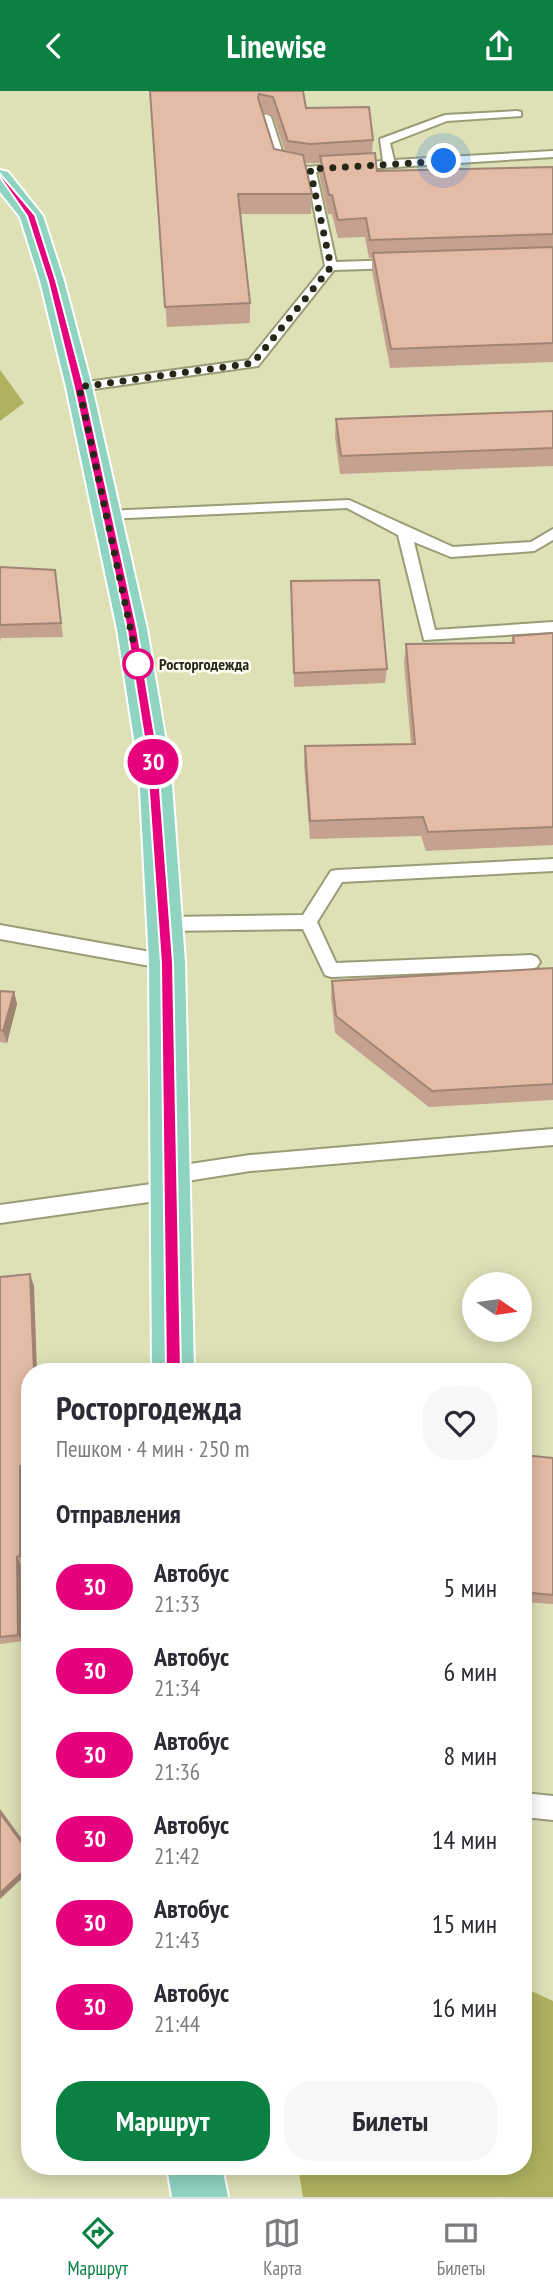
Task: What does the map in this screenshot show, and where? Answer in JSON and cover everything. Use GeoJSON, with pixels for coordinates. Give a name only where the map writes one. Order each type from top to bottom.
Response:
{"type":"FeatureCollection","features":[{"type":"Feature","properties":{"kind":"main road"},"geometry":{"type":"LineString","coordinates":[[0,177],[31,215],[52,281],[79,387],[132,629],[155,771],[167,963],[173,1363]]}},
{"type":"Feature","properties":{"kind":"main road"},"geometry":{"type":"LineString","coordinates":[[196,2175],[200,2197]]}},
{"type":"Feature","properties":{"kind":"lane"},"geometry":{"type":"LineString","coordinates":[[389,164],[384,141],[445,118],[517,114]]}},
{"type":"Feature","properties":{"kind":"lane"},"geometry":{"type":"LineString","coordinates":[[266,117],[281,166],[310,169],[553,154]]}},
{"type":"Feature","properties":{"kind":"lane"},"geometry":{"type":"LineString","coordinates":[[310,169],[331,267]]}},
{"type":"Feature","properties":{"kind":"lane"},"geometry":{"type":"LineString","coordinates":[[79,387],[253,363],[331,267],[414,264]]}},
{"type":"Feature","properties":{"kind":"lane"},"geometry":{"type":"LineString","coordinates":[[106,515],[349,504],[405,533],[451,552],[534,546],[553,536]]}},
{"type":"Feature","properties":{"kind":"lane"},"geometry":{"type":"LineString","coordinates":[[405,533],[429,636],[553,627]]}},
{"type":"Feature","properties":{"kind":"lane"},"geometry":{"type":"LineString","coordinates":[[308,922],[337,876],[553,865]]}},
{"type":"Feature","properties":{"kind":"lane"},"geometry":{"type":"LineString","coordinates":[[165,925],[308,922]]}},
{"type":"Feature","properties":{"kind":"lane"},"geometry":{"type":"LineString","coordinates":[[308,922],[331,970],[531,962]]}},
{"type":"Feature","properties":{"kind":"lane"},"geometry":{"type":"LineString","coordinates":[[2,934],[167,963]]}},
{"type":"Feature","properties":{"kind":"lane"},"geometry":{"type":"LineString","coordinates":[[0,1214],[170,1182],[250,1163],[553,1136]]}},
{"type":"Feature","properties":{"kind":"lane"},"geometry":{"type":"LineString","coordinates":[[532,1806],[553,1808]]}},
{"type":"Feature","properties":{"kind":"shaded area"},"geometry":{"type":"Polygon","coordinates":[[[0,370],[24,403],[0,421],[0,370]]]}},
{"type":"Feature","properties":{"kind":"shaded area"},"geometry":{"type":"Polygon","coordinates":[[[532,1991],[553,2001],[553,2197],[303,2197],[299,2175],[532,2175],[532,1991]]]}},
{"type":"Feature","properties":{"kind":"building"},"geometry":{"type":"Polygon","coordinates":[[[150,91],[303,91],[306,108],[369,107],[373,140],[310,144],[288,141],[273,97],[259,94],[274,149],[303,155],[312,194],[238,194],[250,303],[165,307],[150,91]]]}},
{"type":"Feature","properties":{"kind":"building"},"geometry":{"type":"Polygon","coordinates":[[[375,153],[377,171],[553,167],[553,234],[370,240],[366,218],[338,220],[320,156],[375,153]]]}},
{"type":"Feature","properties":{"kind":"building"},"geometry":{"type":"Polygon","coordinates":[[[553,247],[553,343],[391,349],[373,253],[553,247]]]}},
{"type":"Feature","properties":{"kind":"building"},"geometry":{"type":"Polygon","coordinates":[[[553,411],[553,448],[341,456],[336,419],[553,411]]]}},
{"type":"Feature","properties":{"kind":"building"},"geometry":{"type":"Polygon","coordinates":[[[0,567],[55,570],[61,623],[0,625],[0,567]]]}},
{"type":"Feature","properties":{"kind":"building"},"geometry":{"type":"Polygon","coordinates":[[[379,580],[387,669],[294,673],[291,581],[379,580]]]}},
{"type":"Feature","properties":{"kind":"building"},"geometry":{"type":"Polygon","coordinates":[[[553,633],[553,827],[428,832],[423,817],[310,821],[305,746],[415,744],[406,644],[514,643],[513,636],[553,633]]]}},
{"type":"Feature","properties":{"kind":"building"},"geometry":{"type":"Polygon","coordinates":[[[553,968],[553,1084],[432,1091],[336,1016],[332,981],[553,968]]]}},
{"type":"Feature","properties":{"kind":"building"},"geometry":{"type":"Polygon","coordinates":[[[0,991],[14,992],[3,1031],[0,1030],[0,991]]]}},
{"type":"Feature","properties":{"kind":"building"},"geometry":{"type":"Polygon","coordinates":[[[30,1274],[34,1363],[21,1363],[18,1635],[0,1637],[0,1277],[30,1274]]]}},
{"type":"Feature","properties":{"kind":"building"},"geometry":{"type":"Polygon","coordinates":[[[532,1456],[553,1458],[553,1595],[532,1593],[532,1456]]]}},
{"type":"Feature","properties":{"kind":"building"},"geometry":{"type":"Polygon","coordinates":[[[0,1813],[21,1842],[21,1873],[0,1893],[0,1813]]]}},
{"type":"Feature","properties":{"kind":"bus line","name":"30"},"geometry":{"type":"LineString","coordinates":[[0,177],[31,215],[52,281],[79,387],[132,629],[155,771],[167,963],[173,1363]]}},
{"type":"Feature","properties":{"kind":"place","name":"Росторгодежда"},"geometry":{"type":"Point","coordinates":[138,664]}},
{"type":"Feature","properties":{"kind":"route"},"geometry":{"type":"LineString","coordinates":[[138,664],[79,387],[253,363],[331,267],[310,169],[444,161]]}}]}
